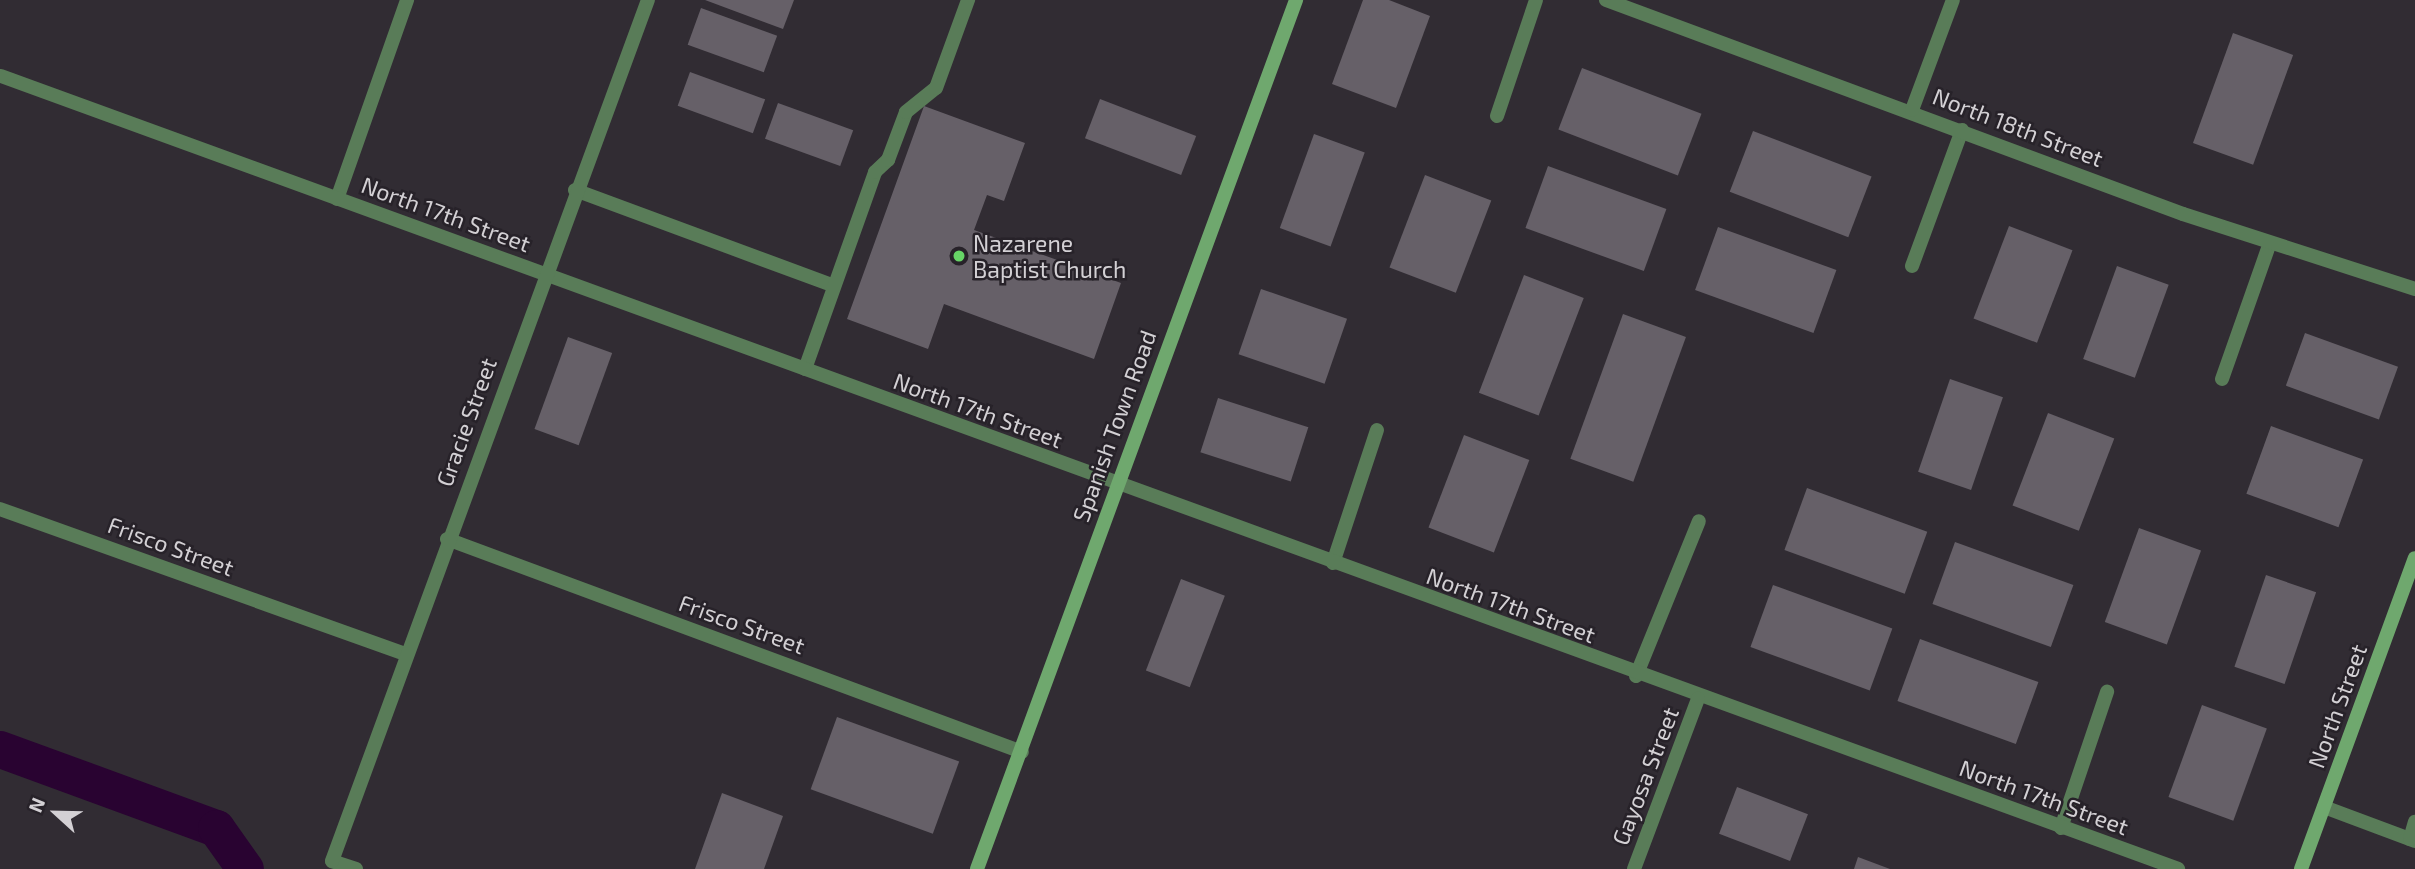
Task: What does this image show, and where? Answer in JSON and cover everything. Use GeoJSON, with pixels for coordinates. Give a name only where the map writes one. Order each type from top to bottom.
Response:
{"type":"FeatureCollection","features":[{"type":"Feature","properties":{"kind":"street"},"geometry":{"type":"LineString","coordinates":[[337,199],[407,0]]}},
{"type":"Feature","properties":{"kind":"street","name":"Gracie Street"},"geometry":{"type":"LineString","coordinates":[[356,869],[332,861],[543,274],[648,0]]}},
{"type":"Feature","properties":{"kind":"street"},"geometry":{"type":"LineString","coordinates":[[804,369],[875,172],[888,160],[906,111],[936,88],[968,0]]}},
{"type":"Feature","properties":{"kind":"street","name":"Spanish Town Road"},"geometry":{"type":"LineString","coordinates":[[978,869],[1116,485],[1296,0]]}},
{"type":"Feature","properties":{"kind":"street"},"geometry":{"type":"LineString","coordinates":[[1497,116],[1536,0]]}},
{"type":"Feature","properties":{"kind":"street","name":"North 18th Street"},"geometry":{"type":"LineString","coordinates":[[1606,0],[2270,243],[2415,289]]}},
{"type":"Feature","properties":{"kind":"street"},"geometry":{"type":"LineString","coordinates":[[1912,110],[1953,0]]}},
{"type":"Feature","properties":{"kind":"street","name":"North 17th Street"},"geometry":{"type":"LineString","coordinates":[[1,76],[1698,699],[2178,869]]}},
{"type":"Feature","properties":{"kind":"street"},"geometry":{"type":"LineString","coordinates":[[1912,266],[1962,130]]}},
{"type":"Feature","properties":{"kind":"street"},"geometry":{"type":"LineString","coordinates":[[575,190],[834,286]]}},
{"type":"Feature","properties":{"kind":"street"},"geometry":{"type":"LineString","coordinates":[[2222,379],[2270,243]]}},
{"type":"Feature","properties":{"kind":"street"},"geometry":{"type":"LineString","coordinates":[[1332,563],[1377,430]]}},
{"type":"Feature","properties":{"kind":"street","name":"Frisco Street"},"geometry":{"type":"LineString","coordinates":[[0,509],[405,654]]}},
{"type":"Feature","properties":{"kind":"street"},"geometry":{"type":"LineString","coordinates":[[1636,676],[1699,521]]}},
{"type":"Feature","properties":{"kind":"street","name":"Frisco Street"},"geometry":{"type":"LineString","coordinates":[[447,539],[1022,752]]}},
{"type":"Feature","properties":{"kind":"street","name":"North Street"},"geometry":{"type":"LineString","coordinates":[[2301,869],[2415,558]]}},
{"type":"Feature","properties":{"kind":"street"},"geometry":{"type":"LineString","coordinates":[[2061,828],[2107,692]]}},
{"type":"Feature","properties":{"kind":"street","name":"Gayosa Street"},"geometry":{"type":"LineString","coordinates":[[1634,869],[1698,699]]}},
{"type":"Feature","properties":{"kind":"street"},"geometry":{"type":"LineString","coordinates":[[2324,807],[2412,840],[2415,822]]}},
{"type":"Feature","properties":{"kind":"building"},"geometry":{"type":"Polygon","coordinates":[[[705,0],[794,0],[783,29],[705,0]]]}},
{"type":"Feature","properties":{"kind":"building"},"geometry":{"type":"Polygon","coordinates":[[[1363,0],[1389,0],[1430,16],[1396,108],[1332,84],[1363,0]]]}},
{"type":"Feature","properties":{"kind":"building"},"geometry":{"type":"Polygon","coordinates":[[[701,8],[777,36],[764,72],[688,45],[701,8]]]}},
{"type":"Feature","properties":{"kind":"building"},"geometry":{"type":"Polygon","coordinates":[[[2233,33],[2293,55],[2253,165],[2193,143],[2233,33]]]}},
{"type":"Feature","properties":{"kind":"building"},"geometry":{"type":"Polygon","coordinates":[[[1582,68],[1701,114],[1678,175],[1558,130],[1582,68]]]}},
{"type":"Feature","properties":{"kind":"building"},"geometry":{"type":"Polygon","coordinates":[[[690,72],[765,99],[753,133],[678,106],[690,72]]]}},
{"type":"Feature","properties":{"kind":"building"},"geometry":{"type":"Polygon","coordinates":[[[1100,99],[1196,136],[1181,175],[1085,138],[1100,99]]]}},
{"type":"Feature","properties":{"kind":"building"},"geometry":{"type":"Polygon","coordinates":[[[778,103],[853,130],[840,166],[765,139],[778,103]]]}},
{"type":"Feature","properties":{"kind":"building","name":"Nazarene Baptist Church"},"geometry":{"type":"Polygon","coordinates":[[[924,106],[1025,143],[1004,201],[987,195],[974,230],[1121,283],[1094,359],[944,304],[928,349],[847,319],[924,106]]]}},
{"type":"Feature","properties":{"kind":"building"},"geometry":{"type":"Polygon","coordinates":[[[1753,131],[1872,177],[1848,237],[1730,192],[1753,131]]]}},
{"type":"Feature","properties":{"kind":"building"},"geometry":{"type":"Polygon","coordinates":[[[1314,134],[1365,152],[1331,246],[1280,228],[1314,134]]]}},
{"type":"Feature","properties":{"kind":"building"},"geometry":{"type":"Polygon","coordinates":[[[1548,166],[1666,209],[1644,271],[1525,228],[1548,166]]]}},
{"type":"Feature","properties":{"kind":"building"},"geometry":{"type":"Polygon","coordinates":[[[1425,175],[1491,200],[1456,293],[1390,267],[1425,175]]]}},
{"type":"Feature","properties":{"kind":"building"},"geometry":{"type":"Polygon","coordinates":[[[2009,226],[2072,250],[2037,343],[1974,318],[2009,226]]]}},
{"type":"Feature","properties":{"kind":"building"},"geometry":{"type":"Polygon","coordinates":[[[1718,227],[1836,270],[1813,333],[1695,290],[1718,227]]]}},
{"type":"Feature","properties":{"kind":"building"},"geometry":{"type":"Polygon","coordinates":[[[2117,266],[2169,285],[2135,378],[2083,359],[2117,266]]]}},
{"type":"Feature","properties":{"kind":"building"},"geometry":{"type":"Polygon","coordinates":[[[1524,275],[1584,298],[1539,416],[1479,393],[1524,275]]]}},
{"type":"Feature","properties":{"kind":"building"},"geometry":{"type":"Polygon","coordinates":[[[1261,289],[1347,319],[1325,384],[1239,354],[1261,289]]]}},
{"type":"Feature","properties":{"kind":"building"},"geometry":{"type":"Polygon","coordinates":[[[1623,314],[1686,337],[1633,482],[1570,459],[1623,314]]]}},
{"type":"Feature","properties":{"kind":"building"},"geometry":{"type":"Polygon","coordinates":[[[2305,333],[2398,367],[2379,419],[2286,386],[2305,333]]]}},
{"type":"Feature","properties":{"kind":"building"},"geometry":{"type":"Polygon","coordinates":[[[568,337],[612,353],[579,445],[534,429],[568,337]]]}},
{"type":"Feature","properties":{"kind":"building"},"geometry":{"type":"Polygon","coordinates":[[[1950,379],[2003,397],[1971,490],[1918,472],[1950,379]]]}},
{"type":"Feature","properties":{"kind":"building"},"geometry":{"type":"Polygon","coordinates":[[[1218,398],[1308,427],[1291,482],[1200,452],[1218,398]]]}},
{"type":"Feature","properties":{"kind":"building"},"geometry":{"type":"Polygon","coordinates":[[[2048,413],[2114,438],[2079,531],[2013,505],[2048,413]]]}},
{"type":"Feature","properties":{"kind":"building"},"geometry":{"type":"Polygon","coordinates":[[[2271,426],[2363,460],[2338,527],[2246,494],[2271,426]]]}},
{"type":"Feature","properties":{"kind":"building"},"geometry":{"type":"Polygon","coordinates":[[[1464,435],[1529,460],[1494,553],[1429,527],[1464,435]]]}},
{"type":"Feature","properties":{"kind":"building"},"geometry":{"type":"Polygon","coordinates":[[[1807,488],[1927,532],[1905,594],[1784,550],[1807,488]]]}},
{"type":"Feature","properties":{"kind":"building"},"geometry":{"type":"Polygon","coordinates":[[[2139,528],[2201,551],[2167,645],[2105,622],[2139,528]]]}},
{"type":"Feature","properties":{"kind":"building"},"geometry":{"type":"Polygon","coordinates":[[[1955,542],[2073,585],[2051,647],[1932,604],[1955,542]]]}},
{"type":"Feature","properties":{"kind":"building"},"geometry":{"type":"Polygon","coordinates":[[[2266,575],[2316,592],[2285,684],[2234,667],[2266,575]]]}},
{"type":"Feature","properties":{"kind":"building"},"geometry":{"type":"Polygon","coordinates":[[[1181,579],[1225,596],[1190,687],[1146,670],[1181,579]]]}},
{"type":"Feature","properties":{"kind":"building"},"geometry":{"type":"Polygon","coordinates":[[[1773,585],[1892,628],[1870,690],[1750,647],[1773,585]]]}},
{"type":"Feature","properties":{"kind":"building"},"geometry":{"type":"Polygon","coordinates":[[[1920,639],[2038,682],[2016,744],[1897,701],[1920,639]]]}},
{"type":"Feature","properties":{"kind":"building"},"geometry":{"type":"Polygon","coordinates":[[[2202,705],[2267,729],[2233,821],[2168,797],[2202,705]]]}},
{"type":"Feature","properties":{"kind":"building"},"geometry":{"type":"Polygon","coordinates":[[[837,717],[959,761],[933,834],[811,789],[837,717]]]}},
{"type":"Feature","properties":{"kind":"building"},"geometry":{"type":"Polygon","coordinates":[[[1737,787],[1808,814],[1790,861],[1719,834],[1737,787]]]}},
{"type":"Feature","properties":{"kind":"building"},"geometry":{"type":"Polygon","coordinates":[[[722,793],[783,816],[764,869],[695,869],[722,793]]]}},
{"type":"Feature","properties":{"kind":"building"},"geometry":{"type":"Polygon","coordinates":[[[1858,857],[1890,869],[1854,869],[1858,857]]]}},
{"type":"Feature","properties":{"kind":"waterway"},"geometry":{"type":"LineString","coordinates":[[0,749],[216,828],[245,869]]}},
{"type":"Feature","properties":{"kind":"place","name":"Nazarene Baptist Church"},"geometry":{"type":"Point","coordinates":[959,256]}}]}
